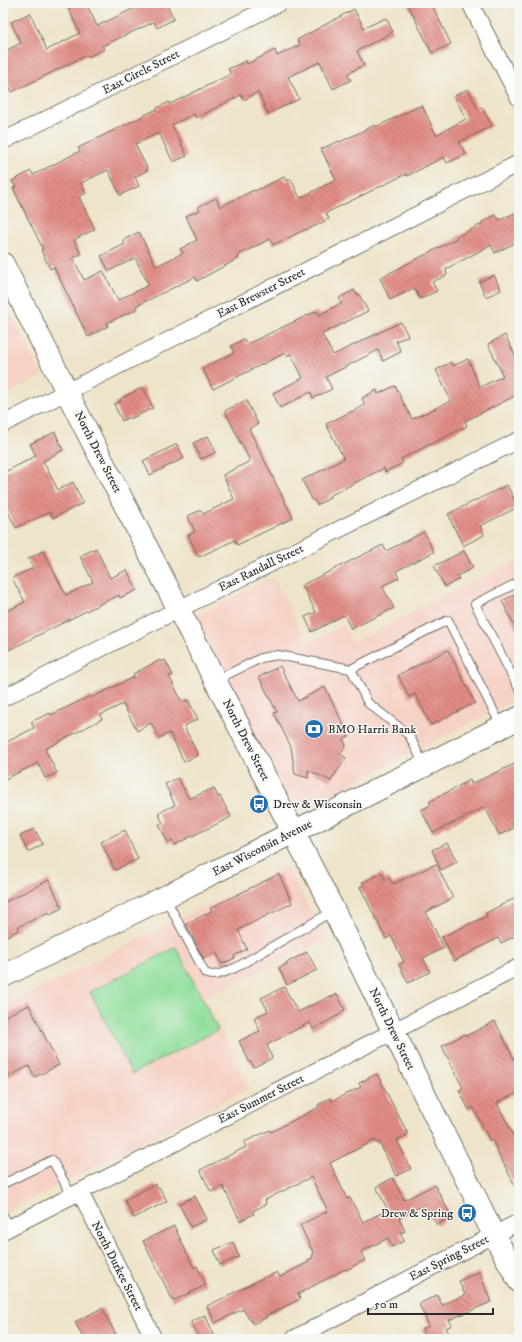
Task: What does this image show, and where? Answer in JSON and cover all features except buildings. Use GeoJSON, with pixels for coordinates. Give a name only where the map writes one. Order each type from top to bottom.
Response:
{"type":"FeatureCollection","features":[{"type":"Feature","properties":{"kind":"street","name":"East Circle Street"},"geometry":{"type":"LineString","coordinates":[[3,141],[279,3]]}},
{"type":"Feature","properties":{"kind":"street"},"geometry":{"type":"LineString","coordinates":[[470,3],[519,98]]}},
{"type":"Feature","properties":{"kind":"street","name":"East Brewster Street"},"geometry":{"type":"LineString","coordinates":[[3,424],[519,163]]}},
{"type":"Feature","properties":{"kind":"street","name":"North Drew Street"},"geometry":{"type":"LineString","coordinates":[[3,264],[67,392],[334,911],[494,1235],[519,1281]]}},
{"type":"Feature","properties":{"kind":"street","name":"East Randall Street"},"geometry":{"type":"LineString","coordinates":[[3,698],[519,440]]}},
{"type":"Feature","properties":{"kind":"street","name":"East Wisconsin Avenue"},"geometry":{"type":"LineString","coordinates":[[3,976],[510,722]]}},
{"type":"Feature","properties":{"kind":"street","name":"East Summer Street"},"geometry":{"type":"LineString","coordinates":[[5,1225],[76,1194],[519,968]]}},
{"type":"Feature","properties":{"kind":"street","name":"North Durkee Street"},"geometry":{"type":"LineString","coordinates":[[76,1194],[154,1339]]}},
{"type":"Feature","properties":{"kind":"street","name":"East Spring Street"},"geometry":{"type":"LineString","coordinates":[[293,1339],[519,1222]]}},
{"type":"Feature","properties":{"kind":"lane"},"geometry":{"type":"LineString","coordinates":[[519,582],[475,604],[519,690]]}},
{"type":"Feature","properties":{"kind":"lane"},"geometry":{"type":"LineString","coordinates":[[216,680],[261,658],[278,655],[351,669],[448,620],[510,722]]}},
{"type":"Feature","properties":{"kind":"lane"},"geometry":{"type":"LineString","coordinates":[[351,669],[368,702],[409,735],[425,765]]}},
{"type":"Feature","properties":{"kind":"lane"},"geometry":{"type":"LineString","coordinates":[[165,896],[205,973],[210,975],[220,974],[235,968],[334,911]]}},
{"type":"Feature","properties":{"kind":"lane"},"geometry":{"type":"LineString","coordinates":[[3,1184],[52,1160],[76,1194]]}},
{"type":"Feature","properties":{"kind":"shaded area"},"geometry":{"type":"Polygon","coordinates":[[[3,298],[42,376],[3,396],[3,298]]]}},
{"type":"Feature","properties":{"kind":"shaded area"},"geometry":{"type":"Polygon","coordinates":[[[519,558],[519,698],[295,812],[196,616],[273,576],[307,643],[344,625],[353,643],[519,558]]]}},
{"type":"Feature","properties":{"kind":"shaded area"},"geometry":{"type":"Polygon","coordinates":[[[285,866],[326,939],[205,998],[249,1088],[3,1214],[3,1007],[285,866]]]}},
{"type":"Feature","properties":{"kind":"green space"},"geometry":{"type":"Polygon","coordinates":[[[176,947],[218,1030],[132,1074],[90,992],[176,947]]]}},
{"type":"Feature","properties":{"kind":"place","name":"BMO Harris Bank"},"geometry":{"type":"Point","coordinates":[314,729]}},
{"type":"Feature","properties":{"kind":"place","name":"Drew & Wisconsin"},"geometry":{"type":"Point","coordinates":[259,804]}},
{"type":"Feature","properties":{"kind":"place","name":"Drew & Spring"},"geometry":{"type":"Point","coordinates":[467,1213]}}]}
